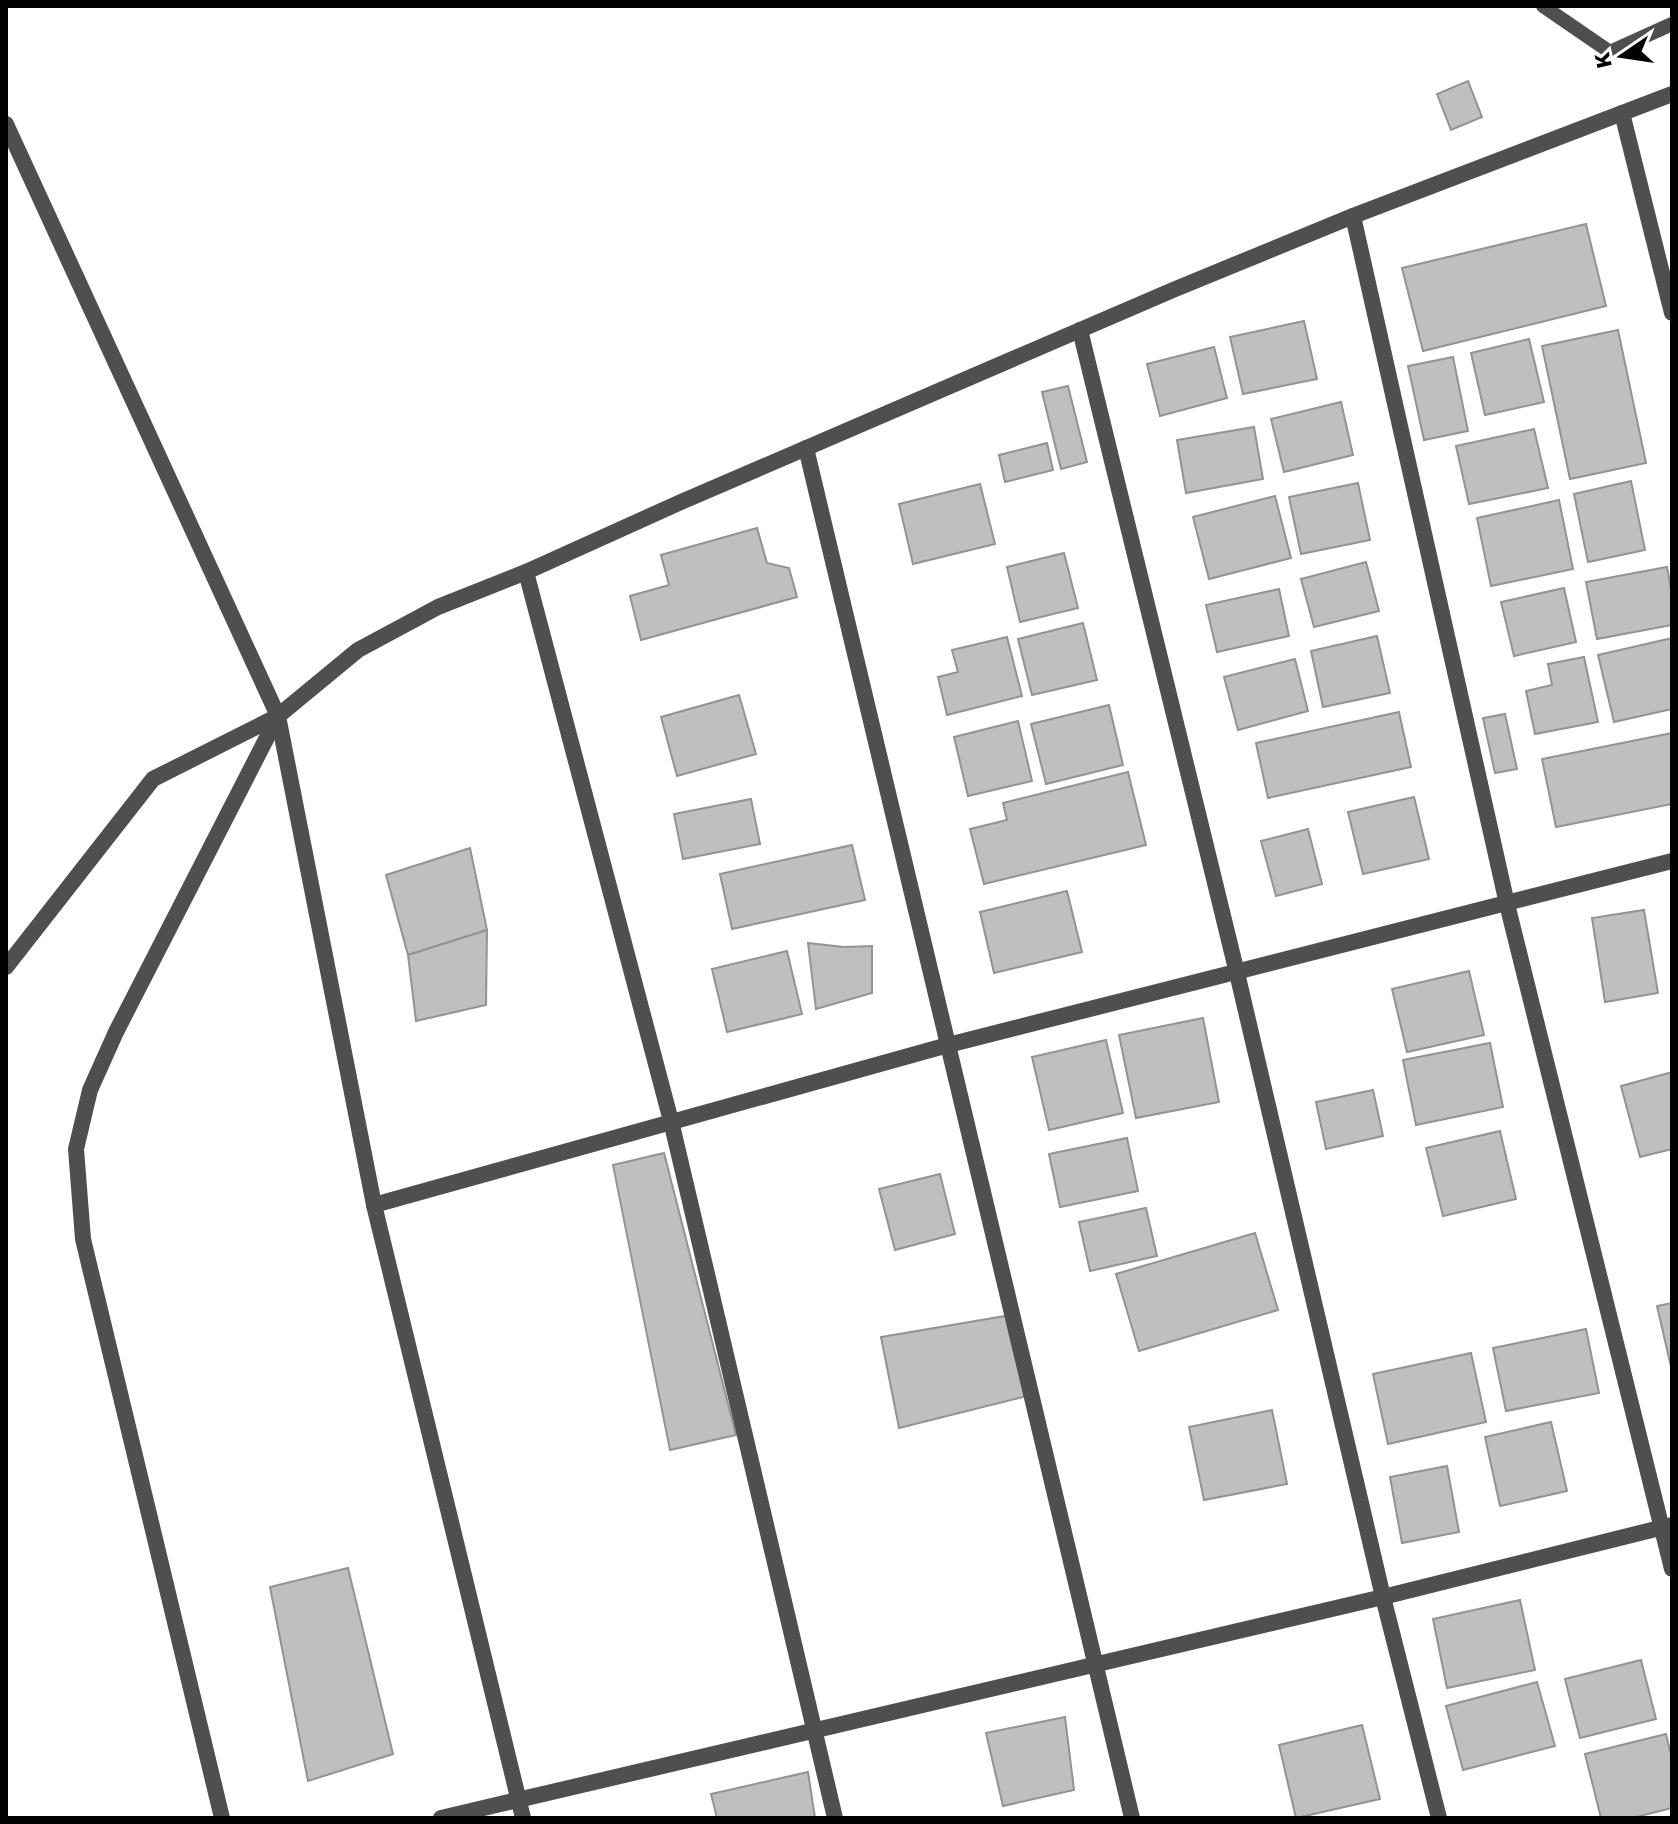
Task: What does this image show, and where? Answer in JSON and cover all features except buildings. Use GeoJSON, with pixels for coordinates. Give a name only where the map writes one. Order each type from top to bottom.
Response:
{"type":"FeatureCollection","features":[{"type":"Feature","properties":{"kind":"street"},"geometry":{"type":"LineString","coordinates":[[6,967],[153,779],[278,716],[358,650],[438,607],[526,572],[1080,330],[1353,216],[1672,94]]}},
{"type":"Feature","properties":{"kind":"street"},"geometry":{"type":"LineString","coordinates":[[1622,113],[1672,313]]}},
{"type":"Feature","properties":{"kind":"street"},"geometry":{"type":"LineString","coordinates":[[6,124],[278,716],[374,1205],[523,1818]]}},
{"type":"Feature","properties":{"kind":"street"},"geometry":{"type":"LineString","coordinates":[[1353,216],[1507,904],[1668,1526],[1672,1569]]}},
{"type":"Feature","properties":{"kind":"street"},"geometry":{"type":"LineString","coordinates":[[1080,330],[1237,973],[1383,1597],[1439,1818]]}},
{"type":"Feature","properties":{"kind":"street"},"geometry":{"type":"LineString","coordinates":[[806,448],[1132,1818]]}},
{"type":"Feature","properties":{"kind":"street"},"geometry":{"type":"LineString","coordinates":[[526,572],[671,1121],[835,1818]]}},
{"type":"Feature","properties":{"kind":"street"},"geometry":{"type":"LineString","coordinates":[[222,1818],[83,1239],[76,1149],[90,1090],[116,1032],[278,716]]}},
{"type":"Feature","properties":{"kind":"street"},"geometry":{"type":"LineString","coordinates":[[374,1205],[948,1045],[1672,861]]}},
{"type":"Feature","properties":{"kind":"street"},"geometry":{"type":"LineString","coordinates":[[441,1818],[1096,1666],[1668,1526]]}},
{"type":"Feature","properties":{"kind":"lane"},"geometry":{"type":"LineString","coordinates":[[1543,6],[1610,52],[1672,24]]}}]}
